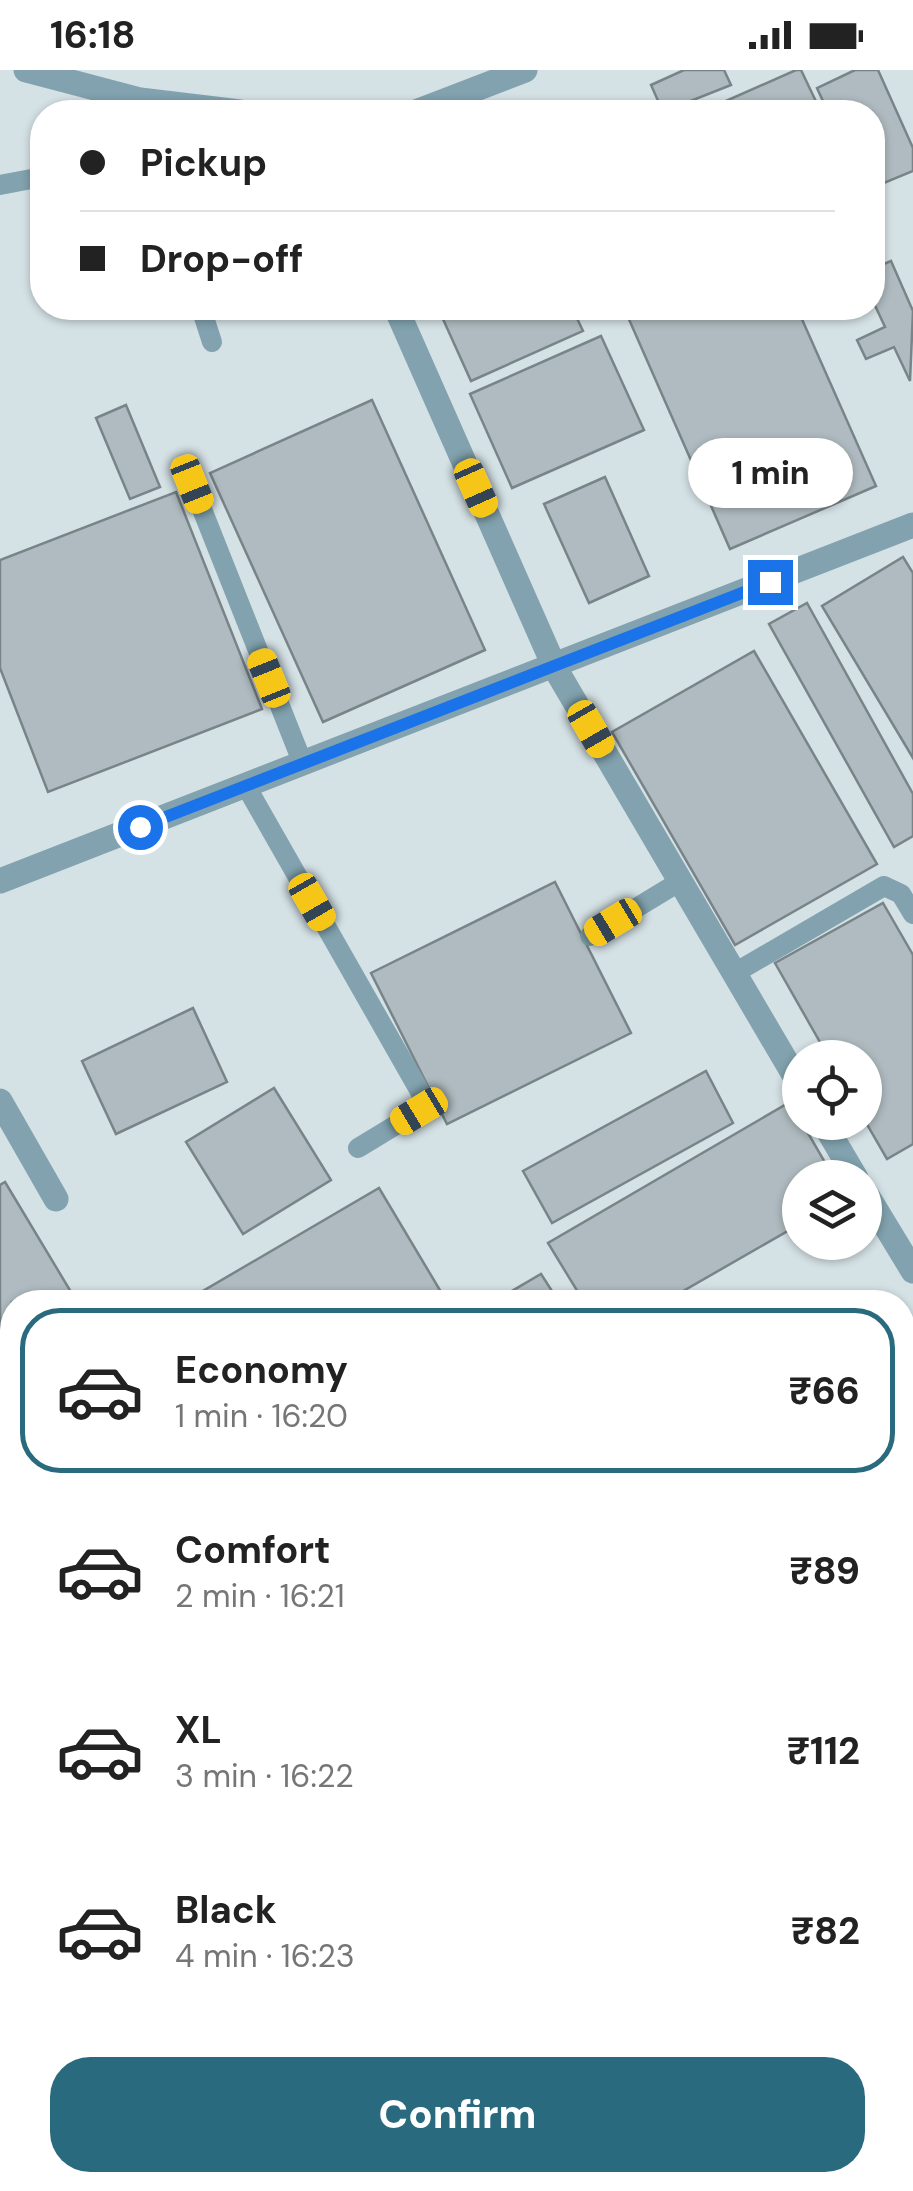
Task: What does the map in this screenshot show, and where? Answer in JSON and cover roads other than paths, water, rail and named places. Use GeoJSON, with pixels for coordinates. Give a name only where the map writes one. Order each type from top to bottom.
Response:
{"type":"FeatureCollection","features":[{"type":"Feature","properties":{"kind":"street"},"geometry":{"type":"LineString","coordinates":[[26,70],[140,100]]}},
{"type":"Feature","properties":{"kind":"street"},"geometry":{"type":"LineString","coordinates":[[447,100],[526,70]]}},
{"type":"Feature","properties":{"kind":"street"},"geometry":{"type":"LineString","coordinates":[[401,320],[555,668],[782,1056]]}},
{"type":"Feature","properties":{"kind":"street"},"geometry":{"type":"LineString","coordinates":[[0,881],[555,668],[913,525]]}},
{"type":"Feature","properties":{"kind":"street"},"geometry":{"type":"LineString","coordinates":[[0,1101],[56,1198]]}},
{"type":"Feature","properties":{"kind":"street"},"geometry":{"type":"LineString","coordinates":[[882,1220],[913,1271]]}},
{"type":"Feature","properties":{"kind":"lane"},"geometry":{"type":"LineString","coordinates":[[0,185],[30,180]]}},
{"type":"Feature","properties":{"kind":"lane"},"geometry":{"type":"LineString","coordinates":[[205,320],[212,342]]}},
{"type":"Feature","properties":{"kind":"lane"},"geometry":{"type":"LineString","coordinates":[[192,484],[303,764]]}},
{"type":"Feature","properties":{"kind":"lane"},"geometry":{"type":"LineString","coordinates":[[246,786],[422,1095],[419,1111],[358,1148]]}},
{"type":"Feature","properties":{"kind":"lane"},"geometry":{"type":"LineString","coordinates":[[590,936],[679,882]]}},
{"type":"Feature","properties":{"kind":"lane"},"geometry":{"type":"LineString","coordinates":[[732,974],[884,886],[901,894],[913,914]]}}]}
